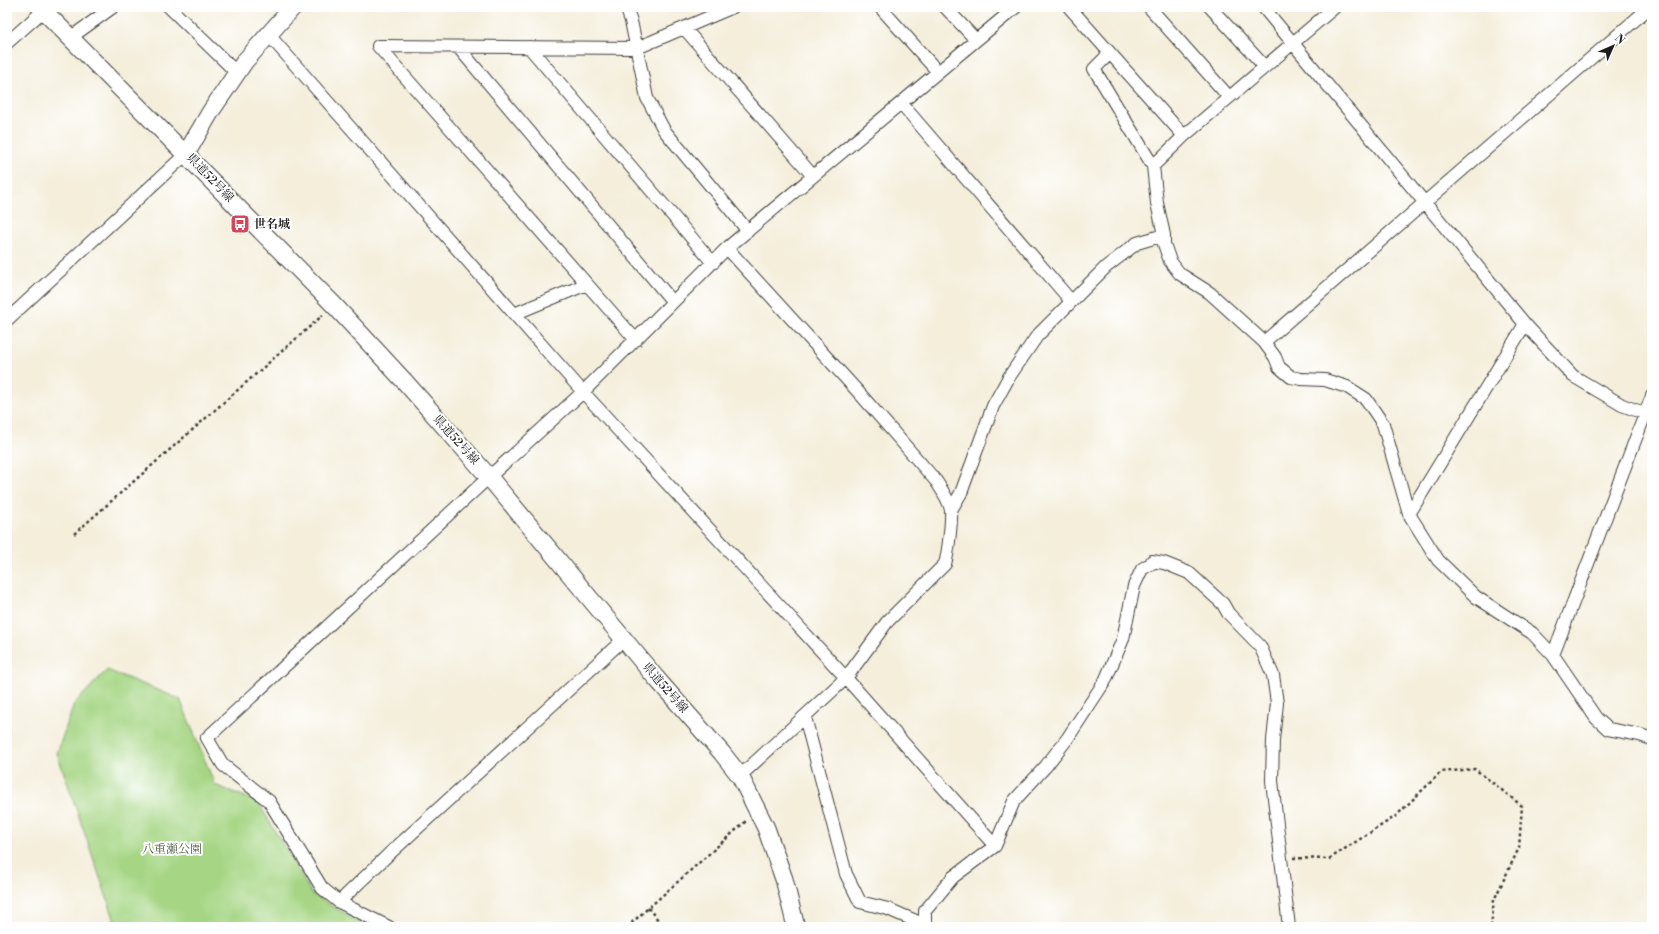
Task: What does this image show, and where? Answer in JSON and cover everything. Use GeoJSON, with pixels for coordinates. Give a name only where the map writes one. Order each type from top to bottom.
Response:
{"type":"FeatureCollection","features":[{"type":"Feature","properties":{"kind":"main road"},"geometry":{"type":"LineString","coordinates":[[186,154],[211,111],[237,73],[292,7]]}},
{"type":"Feature","properties":{"kind":"main road","name":"県道52号線"},"geometry":{"type":"LineString","coordinates":[[41,9],[334,305],[489,477],[740,776],[768,834],[784,879],[796,927]]}},
{"type":"Feature","properties":{"kind":"street"},"geometry":{"type":"LineString","coordinates":[[70,38],[113,7]]}},
{"type":"Feature","properties":{"kind":"street"},"geometry":{"type":"LineString","coordinates":[[169,7],[237,73]]}},
{"type":"Feature","properties":{"kind":"street"},"geometry":{"type":"LineString","coordinates":[[626,7],[631,21],[647,98],[664,130],[748,231]]}},
{"type":"Feature","properties":{"kind":"street"},"geometry":{"type":"LineString","coordinates":[[636,340],[378,46],[637,48],[733,7]]}},
{"type":"Feature","properties":{"kind":"street"},"geometry":{"type":"LineString","coordinates":[[880,7],[938,72]]}},
{"type":"Feature","properties":{"kind":"street"},"geometry":{"type":"LineString","coordinates":[[945,7],[976,40]]}},
{"type":"Feature","properties":{"kind":"street"},"geometry":{"type":"LineString","coordinates":[[389,927],[339,902],[322,888],[269,801],[222,764],[207,738],[583,392],[728,248],[1015,7]]}},
{"type":"Feature","properties":{"kind":"street"},"geometry":{"type":"LineString","coordinates":[[1149,7],[1229,98]]}},
{"type":"Feature","properties":{"kind":"street"},"geometry":{"type":"LineString","coordinates":[[1210,7],[1265,67]]}},
{"type":"Feature","properties":{"kind":"street"},"geometry":{"type":"LineString","coordinates":[[1263,7],[1524,324],[1573,376],[1622,405],[1648,415]]}},
{"type":"Feature","properties":{"kind":"street"},"geometry":{"type":"LineString","coordinates":[[1153,166],[1184,136],[1335,7]]}},
{"type":"Feature","properties":{"kind":"street"},"geometry":{"type":"LineString","coordinates":[[1264,342],[1650,7]]}},
{"type":"Feature","properties":{"kind":"street"},"geometry":{"type":"LineString","coordinates":[[7,43],[41,9]]}},
{"type":"Feature","properties":{"kind":"street"},"geometry":{"type":"LineString","coordinates":[[1076,9],[1110,53],[1184,136]]}},
{"type":"Feature","properties":{"kind":"street"},"geometry":{"type":"LineString","coordinates":[[684,28],[813,176]]}},
{"type":"Feature","properties":{"kind":"street"},"geometry":{"type":"LineString","coordinates":[[268,34],[583,392],[846,678],[995,846]]}},
{"type":"Feature","properties":{"kind":"street"},"geometry":{"type":"LineString","coordinates":[[458,47],[673,302]]}},
{"type":"Feature","properties":{"kind":"street"},"geometry":{"type":"LineString","coordinates":[[529,48],[713,263]]}},
{"type":"Feature","properties":{"kind":"street"},"geometry":{"type":"LineString","coordinates":[[1110,53],[1094,69],[1153,166],[1157,203],[1164,235],[1164,244],[1170,261],[1180,274],[1210,293],[1264,342],[1275,357],[1279,367],[1291,376],[1300,379],[1326,380],[1347,387],[1366,399],[1383,424],[1410,514],[1438,560],[1476,597],[1532,634],[1553,655],[1596,718],[1608,729],[1640,735],[1652,739]]}},
{"type":"Feature","properties":{"kind":"street"},"geometry":{"type":"LineString","coordinates":[[901,103],[1071,301]]}},
{"type":"Feature","properties":{"kind":"street"},"geometry":{"type":"LineString","coordinates":[[7,318],[8,320],[186,154]]}},
{"type":"Feature","properties":{"kind":"street"},"geometry":{"type":"LineString","coordinates":[[740,776],[846,678],[887,622],[944,564],[948,555],[951,510],[961,493],[993,406],[1009,376],[1037,336],[1106,267],[1137,242],[1164,235]]}},
{"type":"Feature","properties":{"kind":"street"},"geometry":{"type":"LineString","coordinates":[[728,248],[936,481],[951,510]]}},
{"type":"Feature","properties":{"kind":"street"},"geometry":{"type":"LineString","coordinates":[[514,314],[587,284]]}},
{"type":"Feature","properties":{"kind":"street"},"geometry":{"type":"LineString","coordinates":[[1410,514],[1433,473],[1524,324]]}},
{"type":"Feature","properties":{"kind":"street"},"geometry":{"type":"LineString","coordinates":[[1553,655],[1648,415],[1652,396]]}},
{"type":"Feature","properties":{"kind":"street"},"geometry":{"type":"LineString","coordinates":[[805,717],[846,874],[860,902],[888,909],[926,926],[925,911],[953,877],[995,846],[1014,801],[1068,739],[1106,682],[1123,639],[1134,586],[1142,569],[1152,563],[1152,561],[1164,563],[1189,573],[1223,604],[1228,613],[1260,646],[1273,675],[1277,703],[1273,740],[1272,781],[1289,927]]}},
{"type":"Feature","properties":{"kind":"street"},"geometry":{"type":"LineString","coordinates":[[339,902],[624,639]]}},
{"type":"Feature","properties":{"kind":"path"},"geometry":{"type":"LineString","coordinates":[[74,534],[334,305]]}},
{"type":"Feature","properties":{"kind":"path"},"geometry":{"type":"LineString","coordinates":[[1280,857],[1329,859],[1396,816],[1441,772],[1475,769],[1522,806],[1519,848],[1494,900],[1491,927]]}},
{"type":"Feature","properties":{"kind":"path"},"geometry":{"type":"LineString","coordinates":[[627,927],[757,811]]}},
{"type":"Feature","properties":{"kind":"path"},"geometry":{"type":"LineString","coordinates":[[648,908],[664,927]]}},
{"type":"Feature","properties":{"kind":"green space","name":"八重瀬公園"},"geometry":{"type":"Polygon","coordinates":[[[107,670],[180,699],[215,785],[258,802],[312,894],[368,927],[117,927],[57,753],[74,704],[107,670]]]}},
{"type":"Feature","properties":{"kind":"place","name":"世名城"},"geometry":{"type":"Point","coordinates":[240,224]}}]}
